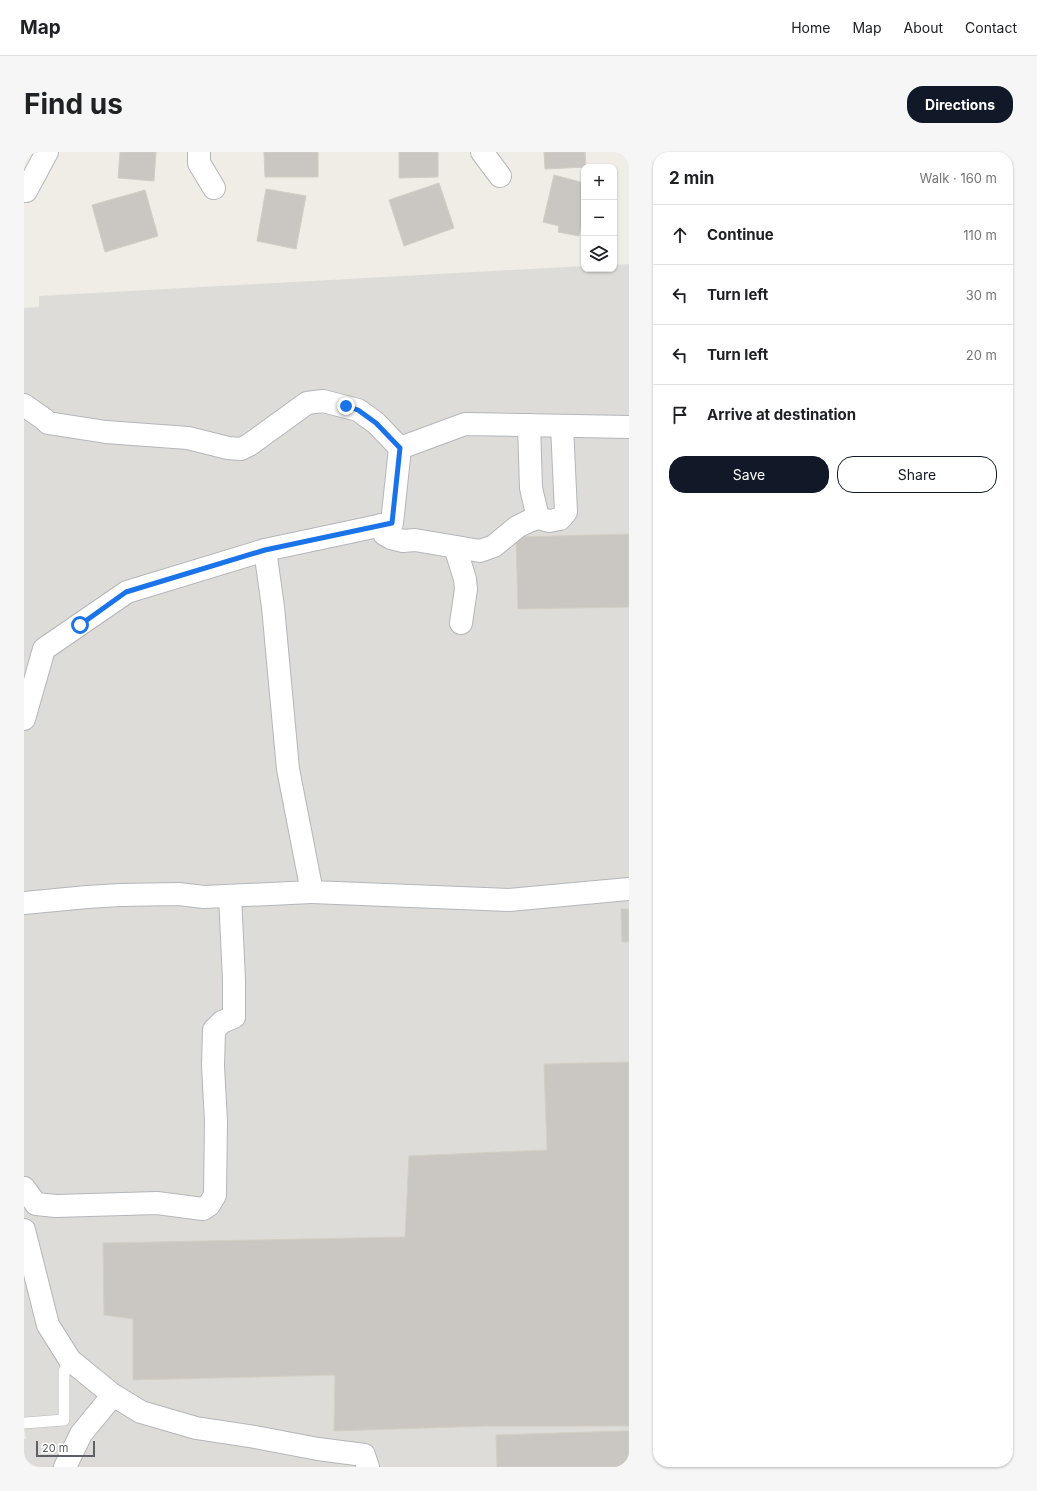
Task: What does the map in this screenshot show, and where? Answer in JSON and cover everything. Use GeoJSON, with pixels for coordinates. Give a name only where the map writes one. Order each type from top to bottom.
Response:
{"type":"FeatureCollection","features":[{"type":"Feature","properties":{"kind":"street"},"geometry":{"type":"LineString","coordinates":[[25,188],[47,152]]}},
{"type":"Feature","properties":{"kind":"street"},"geometry":{"type":"LineString","coordinates":[[199,152],[199,163],[214,188]]}},
{"type":"Feature","properties":{"kind":"street"},"geometry":{"type":"LineString","coordinates":[[482,152],[500,176]]}},
{"type":"Feature","properties":{"kind":"street"},"geometry":{"type":"LineString","coordinates":[[24,405],[44,418],[48,423],[106,432],[188,438],[228,448],[241,449],[249,446],[307,403],[323,401],[358,410],[376,423],[400,448],[392,523],[265,550],[126,592],[44,649],[24,718]]}},
{"type":"Feature","properties":{"kind":"street"},"geometry":{"type":"LineString","coordinates":[[400,448],[464,424],[629,427]]}},
{"type":"Feature","properties":{"kind":"street"},"geometry":{"type":"LineString","coordinates":[[528,425],[530,435],[531,488],[538,518]]}},
{"type":"Feature","properties":{"kind":"street"},"geometry":{"type":"LineString","coordinates":[[381,526],[384,534],[391,538],[403,541],[415,540],[480,551],[494,546],[517,527],[538,518],[549,521],[560,519],[566,512],[562,426]]}},
{"type":"Feature","properties":{"kind":"street"},"geometry":{"type":"LineString","coordinates":[[455,546],[465,579],[466,589],[461,623]]}},
{"type":"Feature","properties":{"kind":"street"},"geometry":{"type":"LineString","coordinates":[[265,550],[273,607],[288,769],[312,892]]}},
{"type":"Feature","properties":{"kind":"street"},"geometry":{"type":"LineString","coordinates":[[24,903],[87,896],[179,894],[204,897],[312,892],[509,900],[629,889]]}},
{"type":"Feature","properties":{"kind":"street"},"geometry":{"type":"LineString","coordinates":[[24,1188],[36,1204],[56,1206],[157,1203],[202,1209],[209,1205],[215,1195],[216,1121],[213,1066],[214,1030],[222,1022],[234,1017],[234,980],[230,896]]}},
{"type":"Feature","properties":{"kind":"street"},"geometry":{"type":"LineString","coordinates":[[24,1230],[48,1325],[70,1360],[113,1395],[141,1412],[196,1428],[318,1449],[364,1455],[368,1467]]}},
{"type":"Feature","properties":{"kind":"street"},"geometry":{"type":"LineString","coordinates":[[65,1467],[81,1434],[113,1395]]}},
{"type":"Feature","properties":{"kind":"lane"},"geometry":{"type":"LineString","coordinates":[[24,1423],[64,1420],[64,1371],[70,1360]]}},
{"type":"Feature","properties":{"kind":"shaded area"},"geometry":{"type":"Polygon","coordinates":[[[629,264],[629,1467],[24,1467],[24,1439],[26,1439],[24,1428],[24,308],[39,307],[39,296],[581,266],[581,272],[617,272],[617,265],[629,264]]]}},
{"type":"Feature","properties":{"kind":"building"},"geometry":{"type":"Polygon","coordinates":[[[120,152],[156,152],[154,181],[118,178],[120,152]]]}},
{"type":"Feature","properties":{"kind":"building"},"geometry":{"type":"Polygon","coordinates":[[[264,152],[318,152],[318,177],[265,177],[264,152]]]}},
{"type":"Feature","properties":{"kind":"building"},"geometry":{"type":"Polygon","coordinates":[[[399,152],[438,152],[438,177],[399,178],[399,152]]]}},
{"type":"Feature","properties":{"kind":"building"},"geometry":{"type":"Polygon","coordinates":[[[544,152],[585,152],[586,164],[581,164],[581,167],[545,169],[544,152]]]}},
{"type":"Feature","properties":{"kind":"building"},"geometry":{"type":"Polygon","coordinates":[[[554,175],[581,182],[581,228],[579,236],[558,232],[559,226],[543,222],[554,175]]]}},
{"type":"Feature","properties":{"kind":"building"},"geometry":{"type":"Polygon","coordinates":[[[439,183],[454,228],[404,246],[389,200],[439,183]]]}},
{"type":"Feature","properties":{"kind":"building"},"geometry":{"type":"Polygon","coordinates":[[[266,189],[306,196],[296,249],[257,241],[266,189]]]}},
{"type":"Feature","properties":{"kind":"building"},"geometry":{"type":"Polygon","coordinates":[[[145,190],[158,236],[105,252],[92,205],[145,190]]]}},
{"type":"Feature","properties":{"kind":"building"},"geometry":{"type":"Polygon","coordinates":[[[629,534],[629,607],[518,609],[516,537],[629,534]]]}},
{"type":"Feature","properties":{"kind":"building"},"geometry":{"type":"Polygon","coordinates":[[[621,909],[629,909],[629,942],[622,942],[621,909]]]}},
{"type":"Feature","properties":{"kind":"building"},"geometry":{"type":"Polygon","coordinates":[[[629,1062],[629,1426],[486,1426],[334,1431],[335,1375],[133,1380],[133,1319],[104,1315],[103,1243],[405,1237],[409,1156],[547,1150],[544,1064],[629,1062]]]}},
{"type":"Feature","properties":{"kind":"building"},"geometry":{"type":"Polygon","coordinates":[[[629,1431],[629,1467],[497,1467],[496,1435],[629,1431]]]}},
{"type":"Feature","properties":{"kind":"route"},"geometry":{"type":"LineString","coordinates":[[80,625],[126,592],[265,550],[392,523],[400,448],[376,423],[358,410],[346,406]]}}]}
